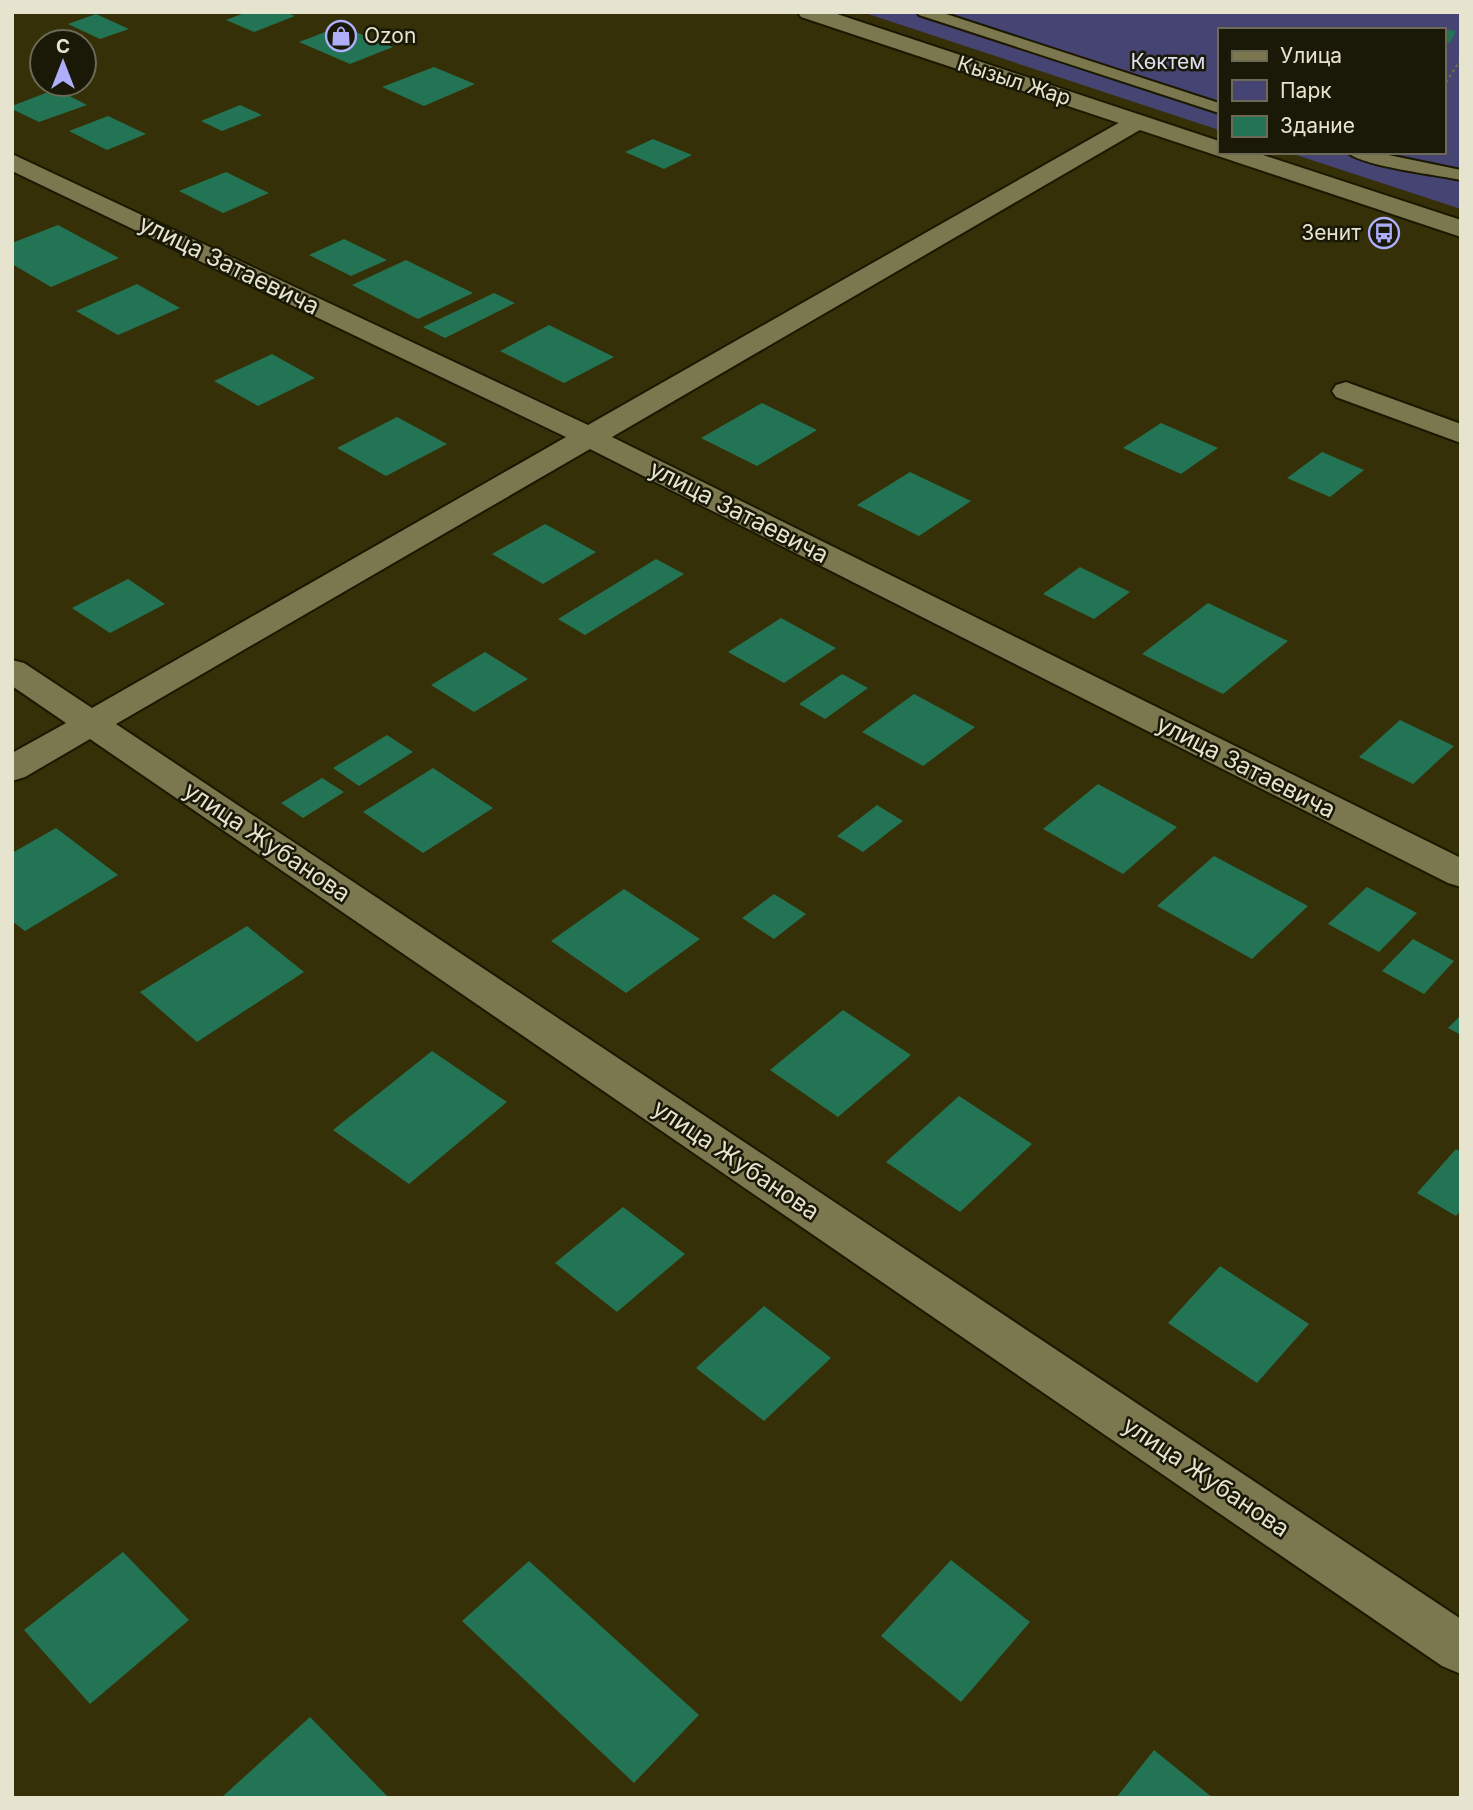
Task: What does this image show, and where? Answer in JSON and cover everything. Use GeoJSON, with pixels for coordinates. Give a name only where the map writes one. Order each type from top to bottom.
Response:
{"type":"FeatureCollection","features":[{"type":"Feature","properties":{"kind":"street","name":"Кызыл Жар"},"geometry":{"type":"LineString","coordinates":[[809,12],[1218,149]]}},
{"type":"Feature","properties":{"kind":"street"},"geometry":{"type":"LineString","coordinates":[[12,769],[1137,122]]}},
{"type":"Feature","properties":{"kind":"street"},"geometry":{"type":"LineString","coordinates":[[1235,154],[1461,229]]}},
{"type":"Feature","properties":{"kind":"street","name":"улица Затаевича"},"geometry":{"type":"LineString","coordinates":[[12,161],[589,437],[1461,874]]}},
{"type":"Feature","properties":{"kind":"street"},"geometry":{"type":"LineString","coordinates":[[1346,391],[1461,434]]}},
{"type":"Feature","properties":{"kind":"street","name":"улица Жубанова"},"geometry":{"type":"LineString","coordinates":[[12,670],[1461,1649]]}},
{"type":"Feature","properties":{"kind":"lane"},"geometry":{"type":"LineString","coordinates":[[924,12],[1218,108]]}},
{"type":"Feature","properties":{"kind":"lane"},"geometry":{"type":"LineString","coordinates":[[1362,154],[1461,175]]}},
{"type":"Feature","properties":{"kind":"path"},"geometry":{"type":"LineString","coordinates":[[1445,84],[1461,59]]}},
{"type":"Feature","properties":{"kind":"green space","name":"Көктем"},"geometry":{"type":"Polygon","coordinates":[[[862,12],[1461,12],[1461,209],[1293,154],[1445,154],[1445,28],[1218,28],[1218,130],[862,12]]]}},
{"type":"Feature","properties":{"kind":"building"},"geometry":{"type":"Polygon","coordinates":[[[247,12],[285,12],[295,16],[254,32],[226,20],[247,12]]]}},
{"type":"Feature","properties":{"kind":"building"},"geometry":{"type":"Polygon","coordinates":[[[96,14],[129,29],[100,39],[98,28],[77,28],[68,24],[96,14]]]}},
{"type":"Feature","properties":{"kind":"building"},"geometry":{"type":"Polygon","coordinates":[[[341,26],[393,47],[350,64],[299,42],[341,26]]]}},
{"type":"Feature","properties":{"kind":"building"},"geometry":{"type":"Polygon","coordinates":[[[1445,29],[1456,31],[1450,43],[1445,42],[1445,29]]]}},
{"type":"Feature","properties":{"kind":"building"},"geometry":{"type":"Polygon","coordinates":[[[434,67],[475,84],[424,106],[382,87],[434,67]]]}},
{"type":"Feature","properties":{"kind":"building"},"geometry":{"type":"Polygon","coordinates":[[[33,98],[73,98],[87,105],[39,122],[12,109],[12,106],[33,98]]]}},
{"type":"Feature","properties":{"kind":"building"},"geometry":{"type":"Polygon","coordinates":[[[240,105],[262,115],[222,131],[201,121],[240,105]]]}},
{"type":"Feature","properties":{"kind":"building"},"geometry":{"type":"Polygon","coordinates":[[[108,116],[146,134],[107,150],[69,131],[108,116]]]}},
{"type":"Feature","properties":{"kind":"building"},"geometry":{"type":"Polygon","coordinates":[[[653,139],[692,155],[664,169],[625,152],[653,139]]]}},
{"type":"Feature","properties":{"kind":"building"},"geometry":{"type":"Polygon","coordinates":[[[226,172],[269,193],[223,213],[179,191],[226,172]]]}},
{"type":"Feature","properties":{"kind":"building"},"geometry":{"type":"Polygon","coordinates":[[[58,225],[119,258],[51,287],[12,264],[12,243],[58,225]]]}},
{"type":"Feature","properties":{"kind":"building"},"geometry":{"type":"Polygon","coordinates":[[[344,239],[387,260],[351,276],[309,255],[344,239]]]}},
{"type":"Feature","properties":{"kind":"building"},"geometry":{"type":"Polygon","coordinates":[[[406,260],[473,293],[418,319],[352,285],[406,260]]]}},
{"type":"Feature","properties":{"kind":"building"},"geometry":{"type":"Polygon","coordinates":[[[137,284],[180,308],[118,335],[76,311],[137,284]]]}},
{"type":"Feature","properties":{"kind":"building"},"geometry":{"type":"Polygon","coordinates":[[[494,293],[515,303],[445,338],[423,327],[494,293]]]}},
{"type":"Feature","properties":{"kind":"building"},"geometry":{"type":"Polygon","coordinates":[[[549,325],[614,357],[564,383],[500,351],[549,325]]]}},
{"type":"Feature","properties":{"kind":"building"},"geometry":{"type":"Polygon","coordinates":[[[272,354],[315,378],[258,406],[214,381],[272,354]]]}},
{"type":"Feature","properties":{"kind":"building"},"geometry":{"type":"Polygon","coordinates":[[[762,403],[817,430],[757,466],[701,438],[762,403]]]}},
{"type":"Feature","properties":{"kind":"building"},"geometry":{"type":"Polygon","coordinates":[[[397,417],[447,444],[386,476],[337,448],[397,417]]]}},
{"type":"Feature","properties":{"kind":"building"},"geometry":{"type":"Polygon","coordinates":[[[1161,423],[1218,448],[1181,474],[1123,448],[1161,423]]]}},
{"type":"Feature","properties":{"kind":"building"},"geometry":{"type":"Polygon","coordinates":[[[1322,452],[1364,470],[1330,497],[1287,478],[1322,452]]]}},
{"type":"Feature","properties":{"kind":"building"},"geometry":{"type":"Polygon","coordinates":[[[910,472],[971,501],[919,536],[857,505],[910,472]]]}},
{"type":"Feature","properties":{"kind":"building"},"geometry":{"type":"Polygon","coordinates":[[[545,524],[596,552],[543,584],[492,554],[545,524]]]}},
{"type":"Feature","properties":{"kind":"building"},"geometry":{"type":"Polygon","coordinates":[[[656,559],[684,574],[585,635],[558,619],[656,559]]]}},
{"type":"Feature","properties":{"kind":"building"},"geometry":{"type":"Polygon","coordinates":[[[1080,567],[1130,592],[1094,619],[1043,594],[1080,567]]]}},
{"type":"Feature","properties":{"kind":"building"},"geometry":{"type":"Polygon","coordinates":[[[128,579],[165,604],[110,633],[72,608],[128,579]]]}},
{"type":"Feature","properties":{"kind":"building"},"geometry":{"type":"Polygon","coordinates":[[[1208,603],[1288,641],[1223,694],[1142,654],[1208,603]]]}},
{"type":"Feature","properties":{"kind":"building"},"geometry":{"type":"Polygon","coordinates":[[[781,618],[836,648],[784,683],[728,652],[781,618]]]}},
{"type":"Feature","properties":{"kind":"building"},"geometry":{"type":"Polygon","coordinates":[[[485,652],[528,679],[474,712],[431,685],[485,652]]]}},
{"type":"Feature","properties":{"kind":"building"},"geometry":{"type":"Polygon","coordinates":[[[842,674],[868,688],[825,719],[799,704],[842,674]]]}},
{"type":"Feature","properties":{"kind":"building"},"geometry":{"type":"Polygon","coordinates":[[[914,694],[975,727],[923,766],[862,732],[914,694]]]}},
{"type":"Feature","properties":{"kind":"building"},"geometry":{"type":"Polygon","coordinates":[[[1400,720],[1454,746],[1413,784],[1359,757],[1400,720]]]}},
{"type":"Feature","properties":{"kind":"building"},"geometry":{"type":"Polygon","coordinates":[[[387,735],[413,752],[359,786],[333,768],[387,735]]]}},
{"type":"Feature","properties":{"kind":"building"},"geometry":{"type":"Polygon","coordinates":[[[433,768],[493,808],[423,853],[363,812],[433,768]]]}},
{"type":"Feature","properties":{"kind":"building"},"geometry":{"type":"Polygon","coordinates":[[[322,778],[344,792],[303,818],[281,803],[322,778]]]}},
{"type":"Feature","properties":{"kind":"building"},"geometry":{"type":"Polygon","coordinates":[[[1098,784],[1177,827],[1123,874],[1043,829],[1098,784]]]}},
{"type":"Feature","properties":{"kind":"building"},"geometry":{"type":"Polygon","coordinates":[[[877,805],[903,821],[863,852],[837,836],[877,805]]]}},
{"type":"Feature","properties":{"kind":"building"},"geometry":{"type":"Polygon","coordinates":[[[56,828],[118,875],[25,931],[12,921],[12,853],[56,828]]]}},
{"type":"Feature","properties":{"kind":"building"},"geometry":{"type":"Polygon","coordinates":[[[1214,856],[1308,906],[1252,959],[1157,906],[1214,856]]]}},
{"type":"Feature","properties":{"kind":"building"},"geometry":{"type":"Polygon","coordinates":[[[1367,887],[1417,913],[1379,952],[1328,924],[1367,887]]]}},
{"type":"Feature","properties":{"kind":"building"},"geometry":{"type":"Polygon","coordinates":[[[624,889],[700,939],[626,993],[551,941],[624,889]]]}},
{"type":"Feature","properties":{"kind":"building"},"geometry":{"type":"Polygon","coordinates":[[[774,894],[806,914],[774,939],[742,918],[774,894]]]}},
{"type":"Feature","properties":{"kind":"building"},"geometry":{"type":"Polygon","coordinates":[[[247,926],[304,972],[197,1042],[140,992],[247,926]]]}},
{"type":"Feature","properties":{"kind":"building"},"geometry":{"type":"Polygon","coordinates":[[[1413,939],[1454,961],[1424,994],[1382,971],[1413,939]]]}},
{"type":"Feature","properties":{"kind":"building"},"geometry":{"type":"Polygon","coordinates":[[[843,1010],[911,1055],[838,1117],[770,1070],[843,1010]]]}},
{"type":"Feature","properties":{"kind":"building"},"geometry":{"type":"Polygon","coordinates":[[[1461,1015],[1461,1035],[1448,1028],[1461,1015]]]}},
{"type":"Feature","properties":{"kind":"building"},"geometry":{"type":"Polygon","coordinates":[[[432,1051],[507,1102],[409,1184],[333,1130],[432,1051]]]}},
{"type":"Feature","properties":{"kind":"building"},"geometry":{"type":"Polygon","coordinates":[[[959,1096],[1032,1144],[960,1212],[886,1162],[959,1096]]]}},
{"type":"Feature","properties":{"kind":"building"},"geometry":{"type":"Polygon","coordinates":[[[1456,1149],[1461,1152],[1461,1210],[1456,1216],[1417,1193],[1456,1149]]]}},
{"type":"Feature","properties":{"kind":"building"},"geometry":{"type":"Polygon","coordinates":[[[623,1207],[685,1254],[617,1312],[555,1263],[623,1207]]]}},
{"type":"Feature","properties":{"kind":"building"},"geometry":{"type":"Polygon","coordinates":[[[1220,1266],[1309,1324],[1257,1383],[1168,1323],[1220,1266]]]}},
{"type":"Feature","properties":{"kind":"building"},"geometry":{"type":"Polygon","coordinates":[[[764,1306],[831,1358],[764,1421],[696,1368],[764,1306]]]}},
{"type":"Feature","properties":{"kind":"building"},"geometry":{"type":"Polygon","coordinates":[[[123,1552],[189,1620],[90,1704],[24,1630],[123,1552]]]}},
{"type":"Feature","properties":{"kind":"building"},"geometry":{"type":"Polygon","coordinates":[[[951,1560],[1030,1622],[961,1702],[881,1636],[951,1560]]]}},
{"type":"Feature","properties":{"kind":"building"},"geometry":{"type":"Polygon","coordinates":[[[529,1561],[699,1715],[634,1783],[462,1621],[529,1561]]]}},
{"type":"Feature","properties":{"kind":"building"},"geometry":{"type":"Polygon","coordinates":[[[310,1717],[389,1798],[221,1798],[310,1717]]]}},
{"type":"Feature","properties":{"kind":"building"},"geometry":{"type":"Polygon","coordinates":[[[1154,1750],[1213,1798],[1116,1798],[1154,1750]]]}},
{"type":"Feature","properties":{"kind":"place","name":"Ozon"},"geometry":{"type":"Point","coordinates":[341,36]}},
{"type":"Feature","properties":{"kind":"place","name":"Зенит"},"geometry":{"type":"Point","coordinates":[1384,233]}}]}
